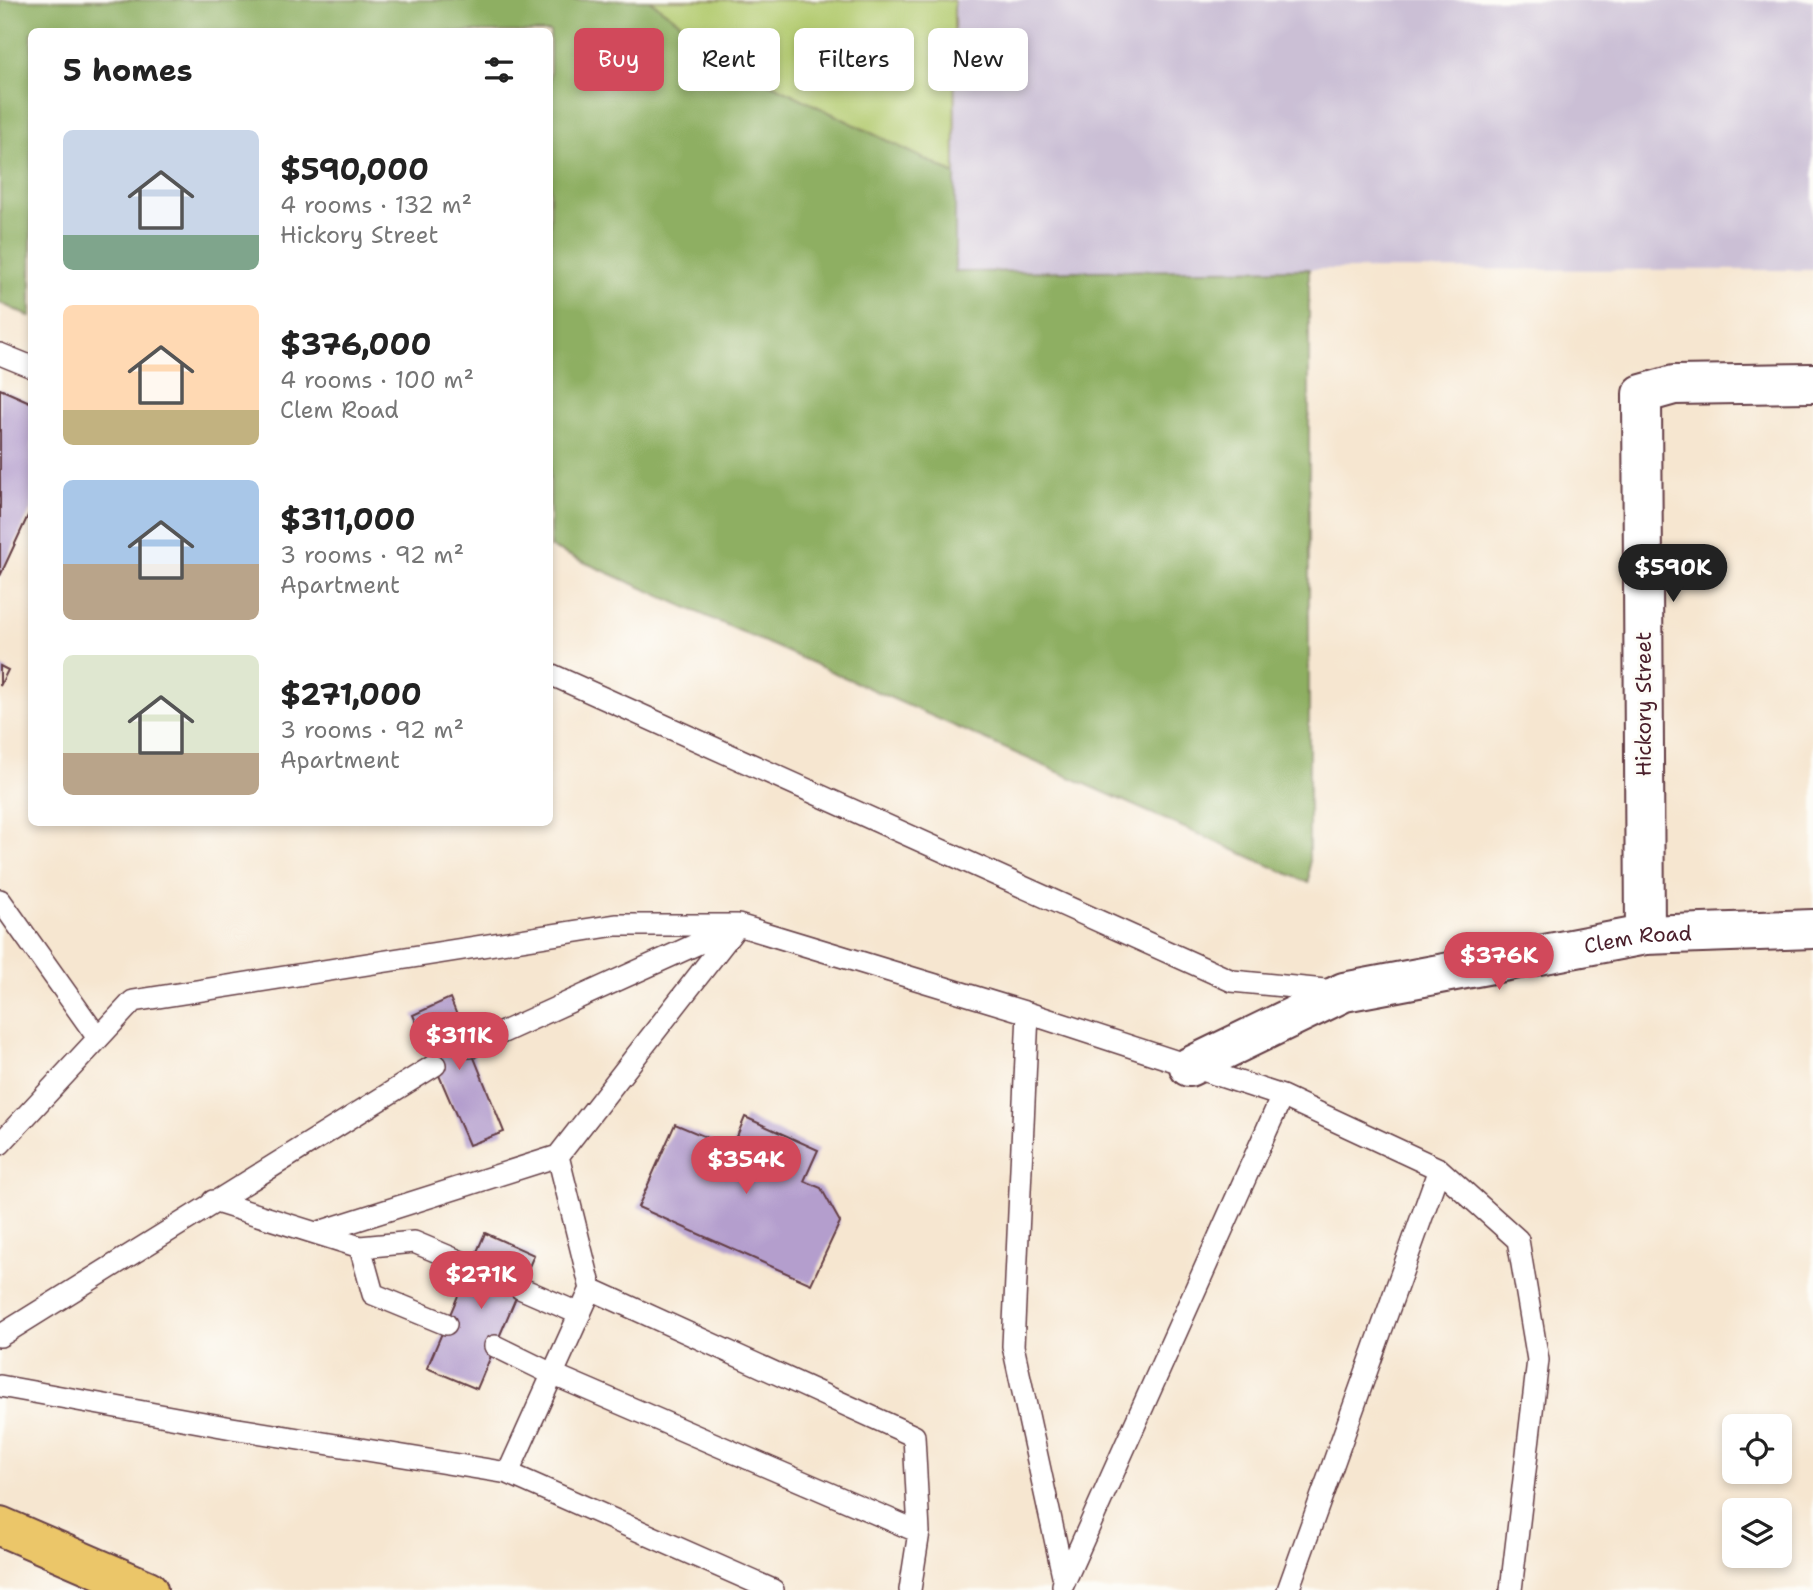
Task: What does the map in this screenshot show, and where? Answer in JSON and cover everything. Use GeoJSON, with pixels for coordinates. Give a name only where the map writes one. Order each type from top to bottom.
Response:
{"type":"FeatureCollection","features":[{"type":"Feature","properties":{"kind":"highway"},"geometry":{"type":"LineString","coordinates":[[0,1526],[148,1590]]}},
{"type":"Feature","properties":{"kind":"street","name":"Hickory Street"},"geometry":{"type":"LineString","coordinates":[[1645,934],[1642,394],[1674,385],[1813,383]]}},
{"type":"Feature","properties":{"kind":"street","name":"Clem Road"},"geometry":{"type":"LineString","coordinates":[[1189,1067],[1344,992],[1645,934],[1813,929]]}},
{"type":"Feature","properties":{"kind":"lane"},"geometry":{"type":"LineString","coordinates":[[0,354],[28,365]]}},
{"type":"Feature","properties":{"kind":"lane"},"geometry":{"type":"LineString","coordinates":[[553,675],[1232,981],[1344,992]]}},
{"type":"Feature","properties":{"kind":"lane"},"geometry":{"type":"LineString","coordinates":[[0,900],[98,1038]]}},
{"type":"Feature","properties":{"kind":"lane"},"geometry":{"type":"LineString","coordinates":[[0,1144],[133,1001],[616,925],[738,925],[1028,1013],[1282,1096],[1438,1169],[1518,1240],[1538,1360],[1511,1590]]}},
{"type":"Feature","properties":{"kind":"lane"},"geometry":{"type":"LineString","coordinates":[[470,1047],[738,925]]}},
{"type":"Feature","properties":{"kind":"lane"},"geometry":{"type":"LineString","coordinates":[[316,1233],[558,1156],[738,925]]}},
{"type":"Feature","properties":{"kind":"lane"},"geometry":{"type":"LineString","coordinates":[[1028,1013],[1013,1346],[1063,1585]]}},
{"type":"Feature","properties":{"kind":"lane"},"geometry":{"type":"LineString","coordinates":[[0,1336],[435,1065]]}},
{"type":"Feature","properties":{"kind":"lane"},"geometry":{"type":"LineString","coordinates":[[1063,1585],[1282,1096]]}},
{"type":"Feature","properties":{"kind":"lane"},"geometry":{"type":"LineString","coordinates":[[508,1474],[591,1289],[558,1156]]}},
{"type":"Feature","properties":{"kind":"lane"},"geometry":{"type":"LineString","coordinates":[[1288,1590],[1438,1169]]}},
{"type":"Feature","properties":{"kind":"lane"},"geometry":{"type":"LineString","coordinates":[[213,1201],[360,1247],[414,1242],[471,1266]]}},
{"type":"Feature","properties":{"kind":"lane"},"geometry":{"type":"LineString","coordinates":[[360,1247],[373,1294],[446,1324]]}},
{"type":"Feature","properties":{"kind":"lane"},"geometry":{"type":"LineString","coordinates":[[520,1288],[580,1314]]}},
{"type":"Feature","properties":{"kind":"lane"},"geometry":{"type":"LineString","coordinates":[[591,1289],[914,1436],[919,1532],[910,1590]]}},
{"type":"Feature","properties":{"kind":"lane"},"geometry":{"type":"LineString","coordinates":[[495,1346],[552,1374],[919,1532]]}},
{"type":"Feature","properties":{"kind":"lane"},"geometry":{"type":"LineString","coordinates":[[0,1385],[232,1428],[508,1474],[773,1590]]}},
{"type":"Feature","properties":{"kind":"shaded area"},"geometry":{"type":"Polygon","coordinates":[[[954,0],[1813,0],[1813,270],[1309,269],[955,272],[954,91],[1028,91],[1028,28],[954,28],[954,0]]]}},
{"type":"Feature","properties":{"kind":"green space"},"geometry":{"type":"Polygon","coordinates":[[[0,0],[649,0],[688,28],[678,28],[678,91],[780,91],[780,88],[955,174],[955,272],[1309,269],[1309,883],[553,548],[553,28],[28,28],[28,316],[0,303],[0,0]]]}},
{"type":"Feature","properties":{"kind":"green space"},"geometry":{"type":"Polygon","coordinates":[[[649,0],[954,0],[954,28],[928,28],[928,91],[955,91],[955,174],[780,88],[780,28],[688,28],[649,0]]]}},
{"type":"Feature","properties":{"kind":"building"},"geometry":{"type":"Polygon","coordinates":[[[0,389],[28,401],[28,516],[0,576],[0,389]]]}},
{"type":"Feature","properties":{"kind":"building"},"geometry":{"type":"Polygon","coordinates":[[[0,666],[8,670],[0,686],[0,666]]]}},
{"type":"Feature","properties":{"kind":"building"},"geometry":{"type":"Polygon","coordinates":[[[450,998],[504,1132],[469,1145],[413,1015],[450,998]]]}},
{"type":"Feature","properties":{"kind":"building"},"geometry":{"type":"Polygon","coordinates":[[[745,1117],[818,1150],[804,1181],[821,1188],[840,1222],[811,1284],[638,1207],[675,1124],[732,1148],[745,1117]]]}},
{"type":"Feature","properties":{"kind":"building"},"geometry":{"type":"Polygon","coordinates":[[[485,1233],[534,1255],[477,1389],[427,1368],[485,1233]]]}}]}
